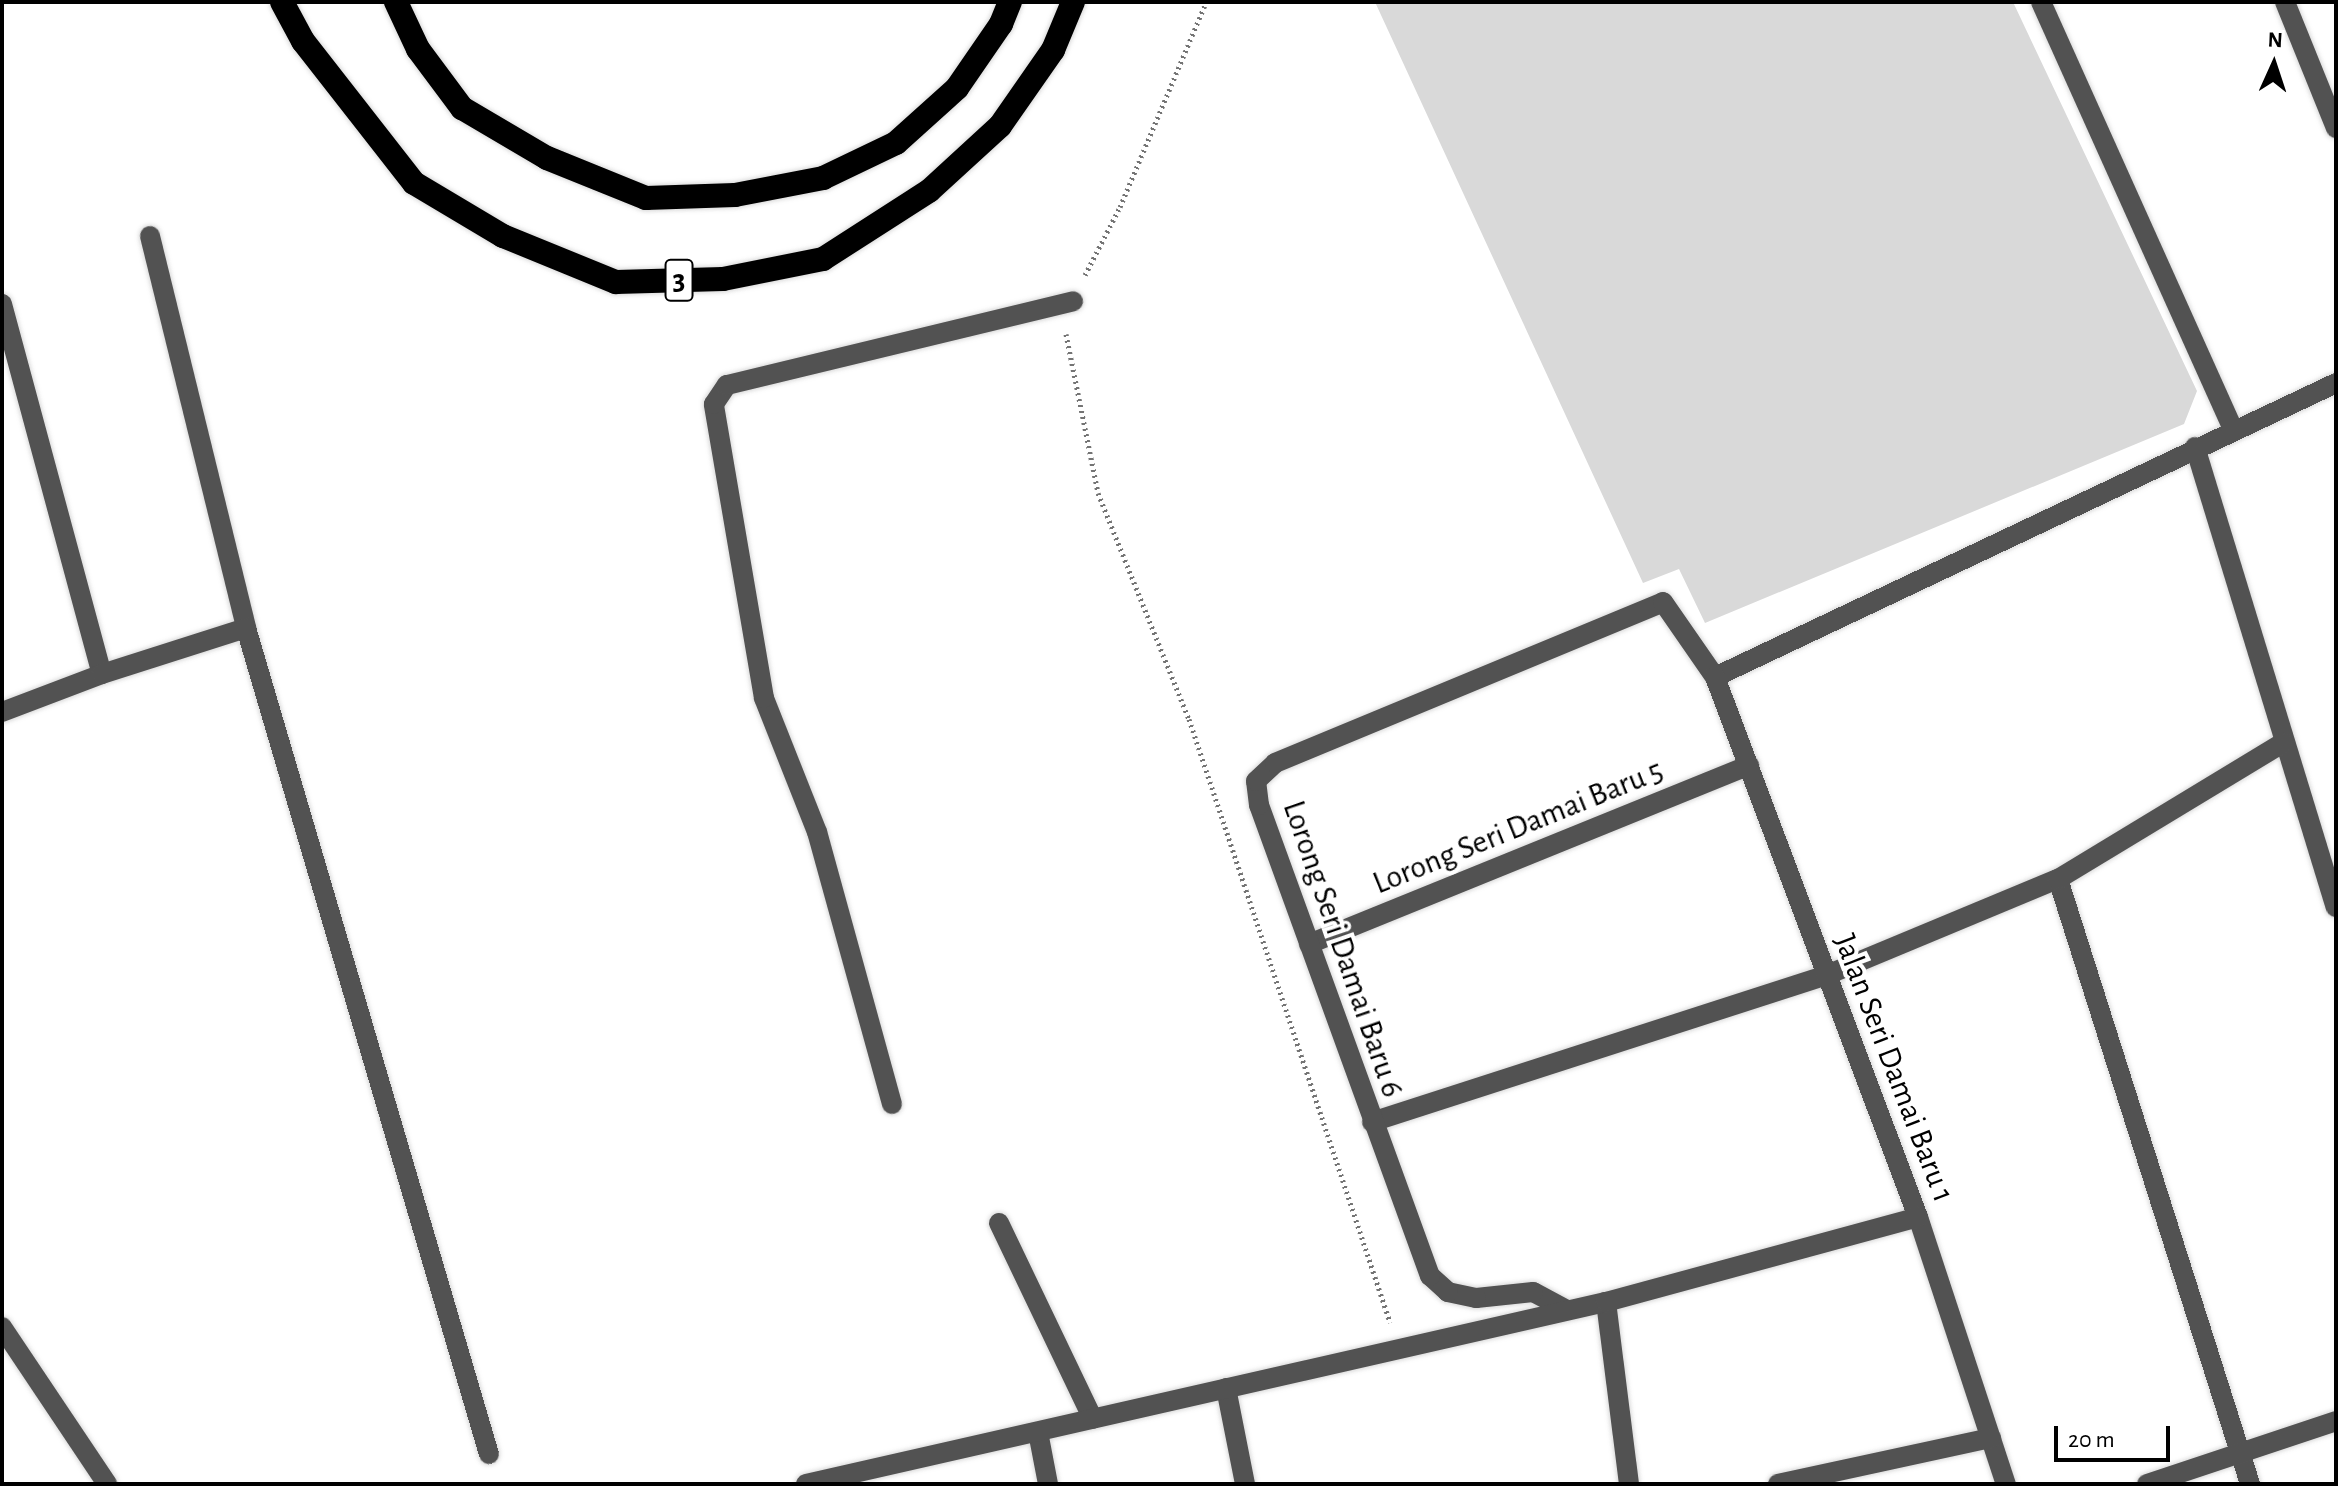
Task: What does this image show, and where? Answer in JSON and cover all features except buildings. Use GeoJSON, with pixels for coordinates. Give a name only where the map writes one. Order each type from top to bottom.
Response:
{"type":"FeatureCollection","features":[{"type":"Feature","properties":{"kind":"highway","name":"3"},"geometry":{"type":"LineString","coordinates":[[282,2],[303,41],[414,183],[503,236],[616,282],[723,279],[823,259],[929,191],[1000,126],[1053,50],[1073,2]]}},
{"type":"Feature","properties":{"kind":"highway"},"geometry":{"type":"LineString","coordinates":[[396,2],[418,49],[462,108],[547,158],[646,198],[735,195],[823,178],[896,143],[957,88],[1001,24],[1010,2]]}},
{"type":"Feature","properties":{"kind":"street"},"geometry":{"type":"LineString","coordinates":[[2041,2],[2233,430]]}},
{"type":"Feature","properties":{"kind":"street"},"geometry":{"type":"LineString","coordinates":[[2285,2],[2336,128]]}},
{"type":"Feature","properties":{"kind":"street"},"geometry":{"type":"LineString","coordinates":[[150,236],[246,628],[489,1454]]}},
{"type":"Feature","properties":{"kind":"street"},"geometry":{"type":"LineString","coordinates":[[892,1104],[817,832],[764,698],[714,404],[727,385],[1073,301]]}},
{"type":"Feature","properties":{"kind":"street"},"geometry":{"type":"LineString","coordinates":[[2,304],[102,674]]}},
{"type":"Feature","properties":{"kind":"street"},"geometry":{"type":"LineString","coordinates":[[1715,677],[2195,447],[2336,383]]}},
{"type":"Feature","properties":{"kind":"street"},"geometry":{"type":"LineString","coordinates":[[2195,447],[2283,743],[2336,907]]}},
{"type":"Feature","properties":{"kind":"street","name":"Lorong Seri Damai Baru 6"},"geometry":{"type":"LineString","coordinates":[[1567,1310],[1533,1292],[1476,1298],[1448,1292],[1430,1276],[1259,805],[1256,781],[1275,763],[1663,602],[1715,677]]}},
{"type":"Feature","properties":{"kind":"street"},"geometry":{"type":"LineString","coordinates":[[2,712],[102,674],[246,628]]}},
{"type":"Feature","properties":{"kind":"street","name":"Jalan Seri Damai Baru 1"},"geometry":{"type":"LineString","coordinates":[[1715,677],[1918,1217],[2006,1484]]}},
{"type":"Feature","properties":{"kind":"street"},"geometry":{"type":"LineString","coordinates":[[1372,1122],[1827,975],[2058,879],[2283,743]]}},
{"type":"Feature","properties":{"kind":"street","name":"Lorong Seri Damai Baru 5"},"geometry":{"type":"LineString","coordinates":[[1309,944],[1749,765]]}},
{"type":"Feature","properties":{"kind":"street"},"geometry":{"type":"LineString","coordinates":[[2058,879],[2250,1484]]}},
{"type":"Feature","properties":{"kind":"street"},"geometry":{"type":"LineString","coordinates":[[806,1484],[1399,1346],[1606,1302],[1918,1217]]}},
{"type":"Feature","properties":{"kind":"street"},"geometry":{"type":"LineString","coordinates":[[999,1223],[1093,1419]]}},
{"type":"Feature","properties":{"kind":"street"},"geometry":{"type":"LineString","coordinates":[[1606,1302],[1629,1484]]}},
{"type":"Feature","properties":{"kind":"street"},"geometry":{"type":"LineString","coordinates":[[2,1327],[107,1484]]}},
{"type":"Feature","properties":{"kind":"street"},"geometry":{"type":"LineString","coordinates":[[1226,1388],[1245,1484]]}},
{"type":"Feature","properties":{"kind":"street"},"geometry":{"type":"LineString","coordinates":[[2147,1484],[2336,1421]]}},
{"type":"Feature","properties":{"kind":"street"},"geometry":{"type":"LineString","coordinates":[[1038,1432],[1048,1484]]}},
{"type":"Feature","properties":{"kind":"street"},"geometry":{"type":"LineString","coordinates":[[1778,1484],[1991,1438]]}},
{"type":"Feature","properties":{"kind":"path"},"geometry":{"type":"LineString","coordinates":[[1206,2],[1139,165],[1073,301],[1065,338],[1098,493],[1189,719],[1399,1346]]}},
{"type":"Feature","properties":{"kind":"shaded area"},"geometry":{"type":"Polygon","coordinates":[[[1375,2],[2013,2],[2197,391],[2184,424],[1705,623],[1679,569],[1643,583],[1375,2]]]}}]}
